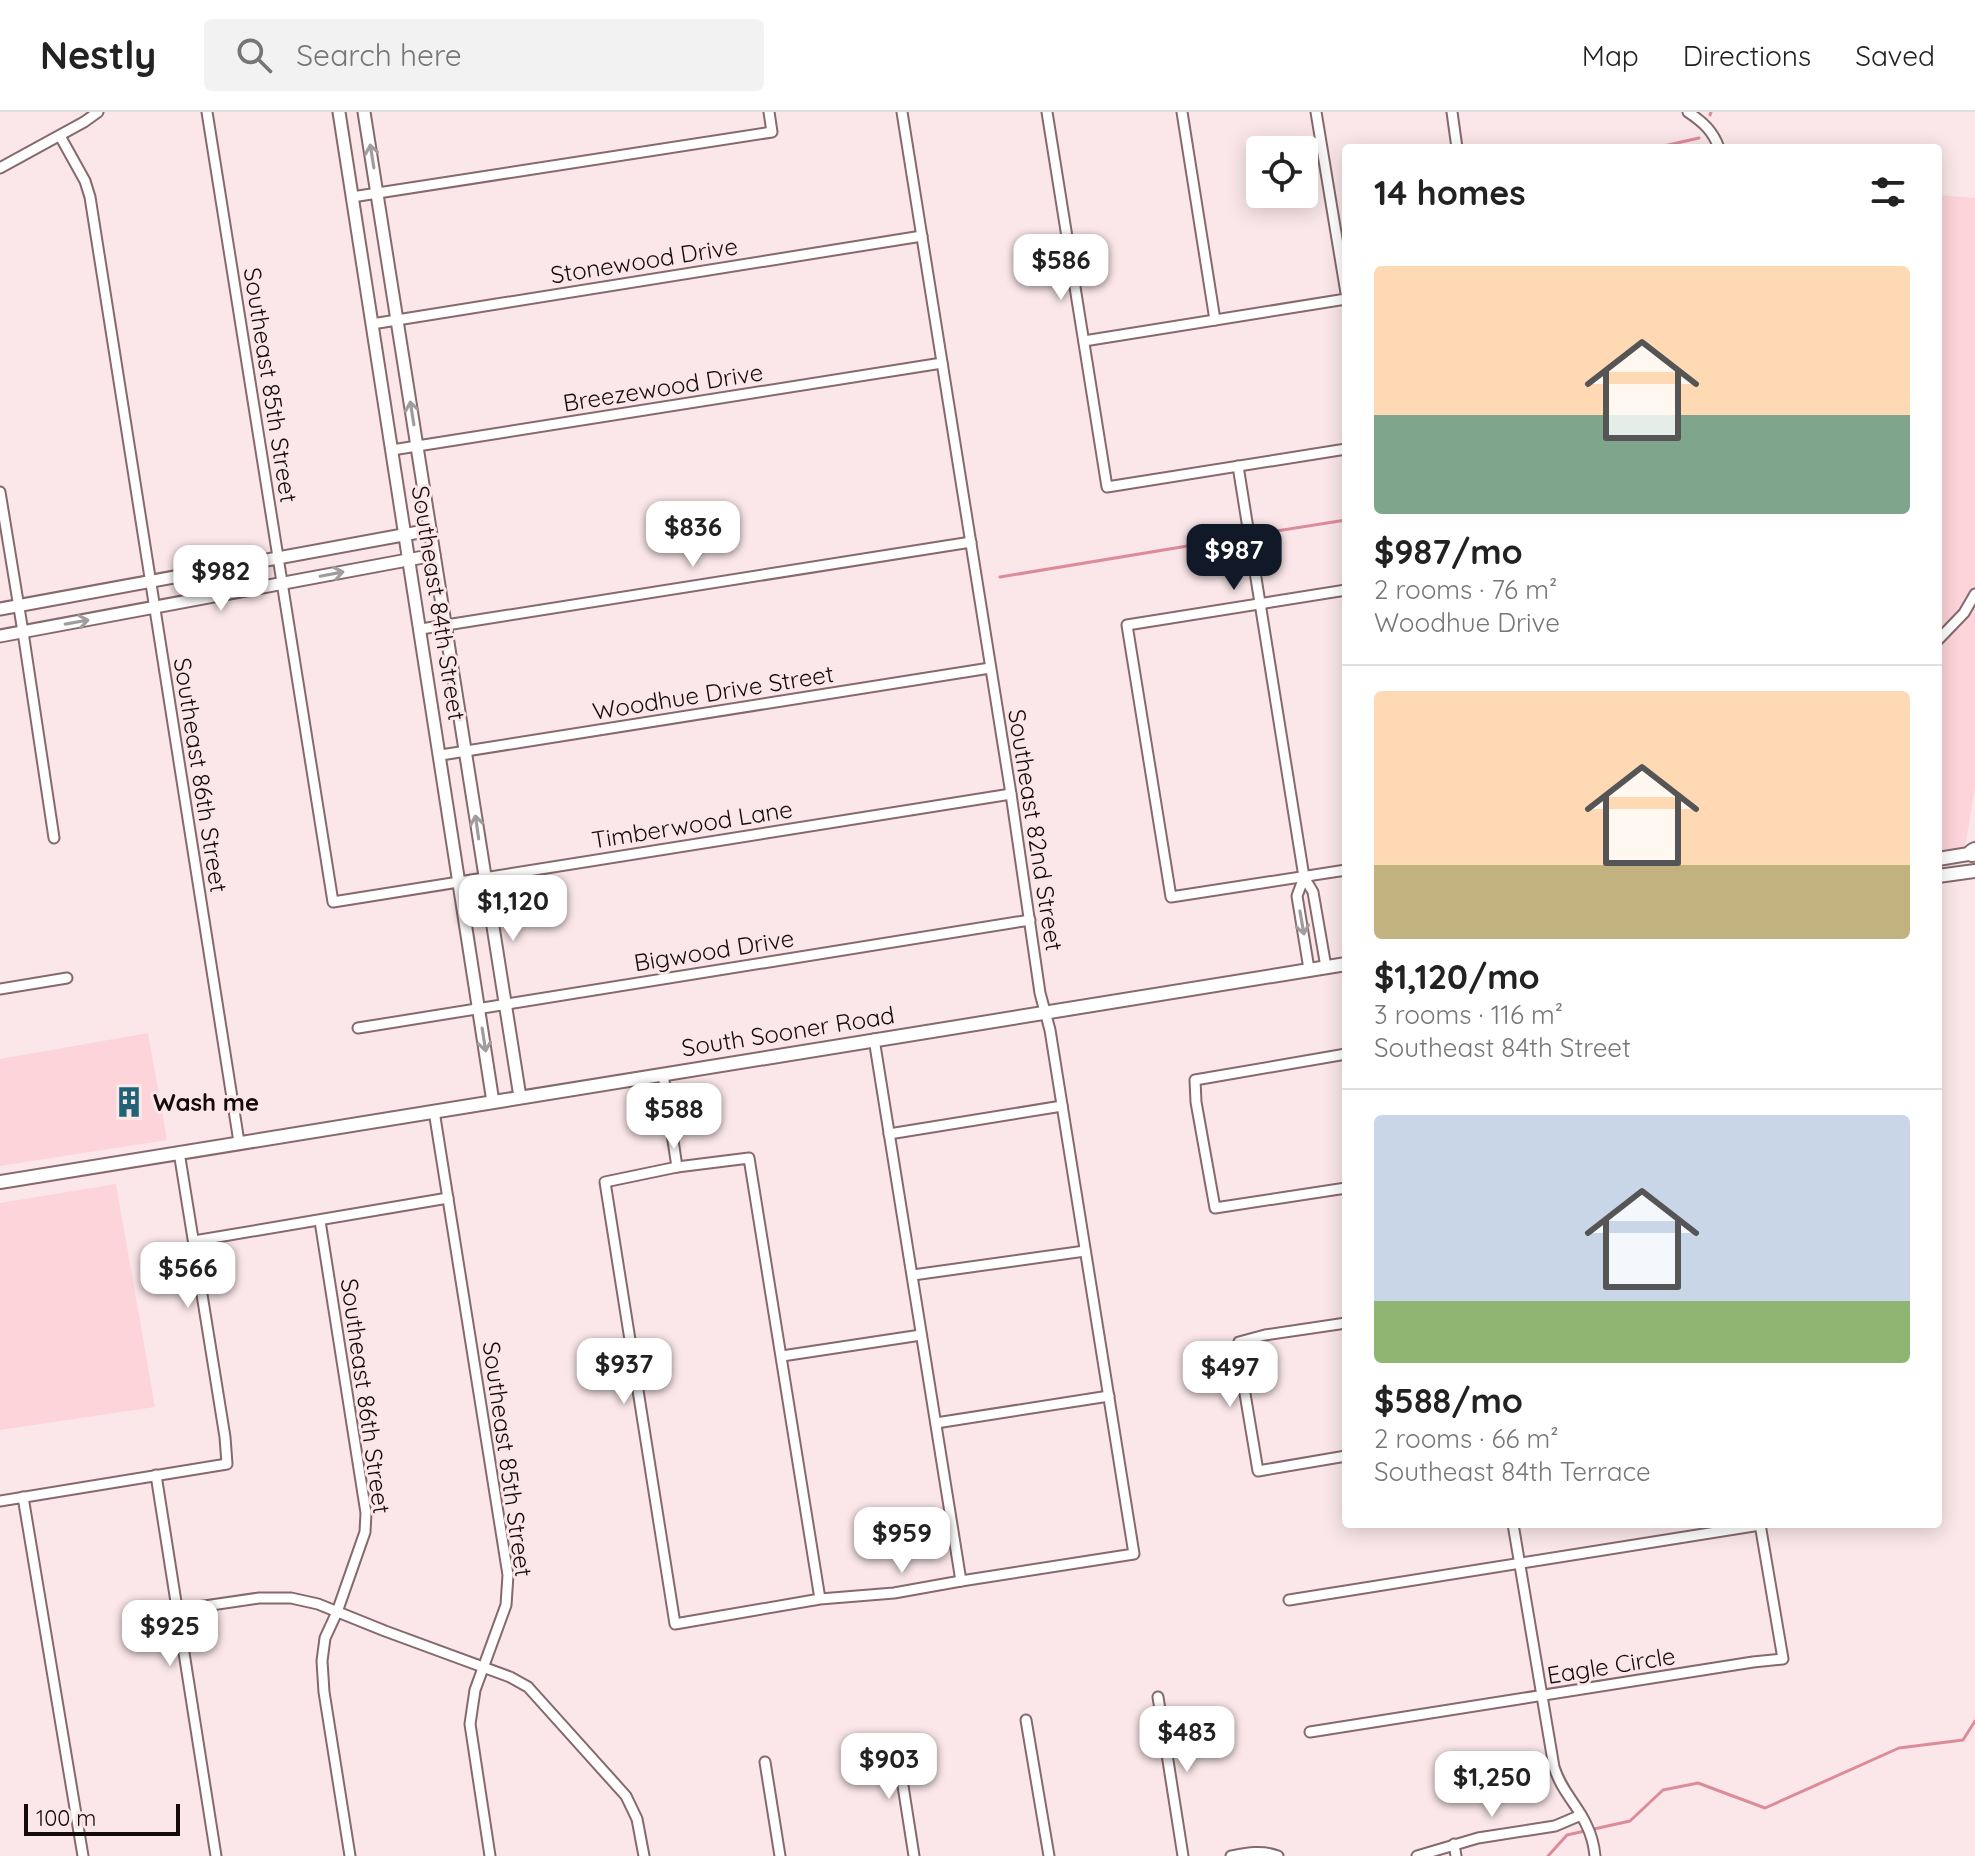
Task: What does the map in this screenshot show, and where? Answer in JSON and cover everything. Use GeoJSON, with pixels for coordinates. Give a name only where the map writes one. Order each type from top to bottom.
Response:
{"type":"FeatureCollection","features":[{"type":"Feature","properties":{"kind":"main road"},"geometry":{"type":"LineString","coordinates":[[1942,858],[1974,852]]}},
{"type":"Feature","properties":{"kind":"main road"},"geometry":{"type":"LineString","coordinates":[[1942,875],[1975,871]]}},
{"type":"Feature","properties":{"kind":"main road","name":"South Sooner Road"},"geometry":{"type":"LineString","coordinates":[[0,1182],[1342,965]]}},
{"type":"Feature","properties":{"kind":"street"},"geometry":{"type":"LineString","coordinates":[[0,168],[98,112]]}},
{"type":"Feature","properties":{"kind":"street","name":"Southeast 85th Street"},"geometry":{"type":"LineString","coordinates":[[207,112],[333,902]]}},
{"type":"Feature","properties":{"kind":"street","name":"Southeast 84th Street"},"geometry":{"type":"LineString","coordinates":[[339,112],[493,1102]]}},
{"type":"Feature","properties":{"kind":"street","name":"Southeast 84th Street"},"geometry":{"type":"LineString","coordinates":[[364,112],[520,1097]]}},
{"type":"Feature","properties":{"kind":"street"},"geometry":{"type":"LineString","coordinates":[[352,197],[772,132],[769,112]]}},
{"type":"Feature","properties":{"kind":"street","name":"Southeast 82nd Street"},"geometry":{"type":"LineString","coordinates":[[902,112],[1040,993],[1062,1106],[1134,1554],[961,1581]]}},
{"type":"Feature","properties":{"kind":"street"},"geometry":{"type":"LineString","coordinates":[[1047,112],[1107,487],[1342,450]]}},
{"type":"Feature","properties":{"kind":"street"},"geometry":{"type":"LineString","coordinates":[[1182,112],[1215,320]]}},
{"type":"Feature","properties":{"kind":"street"},"geometry":{"type":"LineString","coordinates":[[1316,112],[1342,271]]}},
{"type":"Feature","properties":{"kind":"street"},"geometry":{"type":"LineString","coordinates":[[1452,112],[1456,144]]}},
{"type":"Feature","properties":{"kind":"street"},"geometry":{"type":"LineString","coordinates":[[1688,112],[1708,128],[1718,144]]}},
{"type":"Feature","properties":{"kind":"street","name":"Southeast 86th Street"},"geometry":{"type":"LineString","coordinates":[[60,136],[85,181],[90,197],[239,1142]]}},
{"type":"Feature","properties":{"kind":"street","name":"Stonewood Drive"},"geometry":{"type":"LineString","coordinates":[[372,324],[922,236]]}},
{"type":"Feature","properties":{"kind":"street"},"geometry":{"type":"LineString","coordinates":[[1084,341],[1342,297]]}},
{"type":"Feature","properties":{"kind":"street","name":"Breezewood Drive"},"geometry":{"type":"LineString","coordinates":[[392,450],[942,363]]}},
{"type":"Feature","properties":{"kind":"street"},"geometry":{"type":"LineString","coordinates":[[1238,466],[1304,877],[1313,892],[1326,967]]}},
{"type":"Feature","properties":{"kind":"street"},"geometry":{"type":"LineString","coordinates":[[0,492],[54,838]]}},
{"type":"Feature","properties":{"kind":"street"},"geometry":{"type":"LineString","coordinates":[[0,609],[430,530]]}},
{"type":"Feature","properties":{"kind":"street"},"geometry":{"type":"LineString","coordinates":[[421,629],[971,542]]}},
{"type":"Feature","properties":{"kind":"street"},"geometry":{"type":"LineString","coordinates":[[0,636],[434,555]]}},
{"type":"Feature","properties":{"kind":"street"},"geometry":{"type":"LineString","coordinates":[[1342,591],[1127,625],[1171,897],[1342,871]]}},
{"type":"Feature","properties":{"kind":"street"},"geometry":{"type":"LineString","coordinates":[[1942,636],[1964,613],[1975,594]]}},
{"type":"Feature","properties":{"kind":"street","name":"Woodhue Drive Street"},"geometry":{"type":"LineString","coordinates":[[441,755],[990,668]]}},
{"type":"Feature","properties":{"kind":"street","name":"Timberwood Lane"},"geometry":{"type":"LineString","coordinates":[[333,902],[1011,794]]}},
{"type":"Feature","properties":{"kind":"street"},"geometry":{"type":"LineString","coordinates":[[1304,877],[1297,896],[1309,969]]}},
{"type":"Feature","properties":{"kind":"street","name":"Bigwood Drive"},"geometry":{"type":"LineString","coordinates":[[358,1028],[1030,920]]}},
{"type":"Feature","properties":{"kind":"street"},"geometry":{"type":"LineString","coordinates":[[0,989],[67,978]]}},
{"type":"Feature","properties":{"kind":"street"},"geometry":{"type":"LineString","coordinates":[[820,1599],[749,1158],[677,1167],[605,1182],[675,1624],[820,1599],[894,1593],[961,1581],[874,1039]]}},
{"type":"Feature","properties":{"kind":"street"},"geometry":{"type":"LineString","coordinates":[[1342,1055],[1195,1080],[1196,1102],[1215,1208],[1342,1189]]}},
{"type":"Feature","properties":{"kind":"street"},"geometry":{"type":"LineString","coordinates":[[663,1074],[677,1167]]}},
{"type":"Feature","properties":{"kind":"street"},"geometry":{"type":"LineString","coordinates":[[889,1134],[1062,1106]]}},
{"type":"Feature","properties":{"kind":"street","name":"Southeast 85th Street"},"geometry":{"type":"LineString","coordinates":[[434,1111],[508,1575],[506,1605],[475,1690],[470,1724],[490,1856]]}},
{"type":"Feature","properties":{"kind":"street"},"geometry":{"type":"LineString","coordinates":[[0,1501],[227,1464],[179,1152]]}},
{"type":"Feature","properties":{"kind":"street"},"geometry":{"type":"LineString","coordinates":[[194,1241],[448,1198]]}},
{"type":"Feature","properties":{"kind":"street","name":"Southeast 86th Street"},"geometry":{"type":"LineString","coordinates":[[320,1221],[366,1513],[365,1532],[325,1638],[322,1672],[350,1856]]}},
{"type":"Feature","properties":{"kind":"street"},"geometry":{"type":"LineString","coordinates":[[913,1275],[1085,1251]]}},
{"type":"Feature","properties":{"kind":"street"},"geometry":{"type":"LineString","coordinates":[[1342,1324],[1239,1342],[1258,1471],[1342,1457]]}},
{"type":"Feature","properties":{"kind":"street"},"geometry":{"type":"LineString","coordinates":[[782,1356],[921,1335]]}},
{"type":"Feature","properties":{"kind":"street"},"geometry":{"type":"LineString","coordinates":[[936,1423],[1109,1396]]}},
{"type":"Feature","properties":{"kind":"street"},"geometry":{"type":"LineString","coordinates":[[156,1475],[216,1856]]}},
{"type":"Feature","properties":{"kind":"street"},"geometry":{"type":"LineString","coordinates":[[23,1497],[83,1856]]}},
{"type":"Feature","properties":{"kind":"street"},"geometry":{"type":"LineString","coordinates":[[1514,1528],[1554,1767],[1565,1792],[1584,1819],[1595,1856]]}},
{"type":"Feature","properties":{"kind":"street"},"geometry":{"type":"LineString","coordinates":[[1289,1600],[1735,1528]]}},
{"type":"Feature","properties":{"kind":"street","name":"Eagle Circle"},"geometry":{"type":"LineString","coordinates":[[1310,1732],[1783,1659],[1761,1528]]}},
{"type":"Feature","properties":{"kind":"street"},"geometry":{"type":"LineString","coordinates":[[177,1610],[276,1597],[291,1598],[318,1604],[484,1667],[528,1687],[615,1783],[633,1808],[644,1856]]}},
{"type":"Feature","properties":{"kind":"street"},"geometry":{"type":"LineString","coordinates":[[1158,1697],[1183,1856]]}},
{"type":"Feature","properties":{"kind":"street"},"geometry":{"type":"LineString","coordinates":[[1026,1720],[1049,1856]]}},
{"type":"Feature","properties":{"kind":"street"},"geometry":{"type":"LineString","coordinates":[[896,1741],[914,1856]]}},
{"type":"Feature","properties":{"kind":"street"},"geometry":{"type":"LineString","coordinates":[[765,1762],[780,1856]]}},
{"type":"Feature","properties":{"kind":"street"},"geometry":{"type":"LineString","coordinates":[[1417,1856],[1478,1838],[1584,1819]]}},
{"type":"Feature","properties":{"kind":"street"},"geometry":{"type":"LineString","coordinates":[[1454,1844],[1456,1856]]}},
{"type":"Feature","properties":{"kind":"street"},"geometry":{"type":"LineString","coordinates":[[1231,1856],[1256,1852],[1278,1856]]}},
{"type":"Feature","properties":{"kind":"shaded area"},"geometry":{"type":"Polygon","coordinates":[[[1942,195],[1975,198],[1975,786],[1965,848],[1942,851],[1942,195]]]}},
{"type":"Feature","properties":{"kind":"shaded area"},"geometry":{"type":"Polygon","coordinates":[[[148,1033],[167,1140],[0,1166],[0,1059],[148,1033]]]}},
{"type":"Feature","properties":{"kind":"shaded area"},"geometry":{"type":"Polygon","coordinates":[[[116,1184],[155,1407],[0,1430],[0,1203],[116,1184]]]}},
{"type":"Feature","properties":{"kind":"waterway"},"geometry":{"type":"LineString","coordinates":[[1673,144],[1699,138]]}},
{"type":"Feature","properties":{"kind":"waterway"},"geometry":{"type":"LineString","coordinates":[[1264,533],[1342,521]]}},
{"type":"Feature","properties":{"kind":"waterway"},"geometry":{"type":"LineString","coordinates":[[1000,577],[1236,538]]}},
{"type":"Feature","properties":{"kind":"waterway"},"geometry":{"type":"LineString","coordinates":[[1548,1856],[1567,1835],[1630,1821],[1663,1790],[1698,1783],[1765,1808],[1899,1748],[1963,1740],[1975,1721]]}},
{"type":"Feature","properties":{"kind":"place","name":"Wash me"},"geometry":{"type":"Point","coordinates":[129,1102]}}]}
